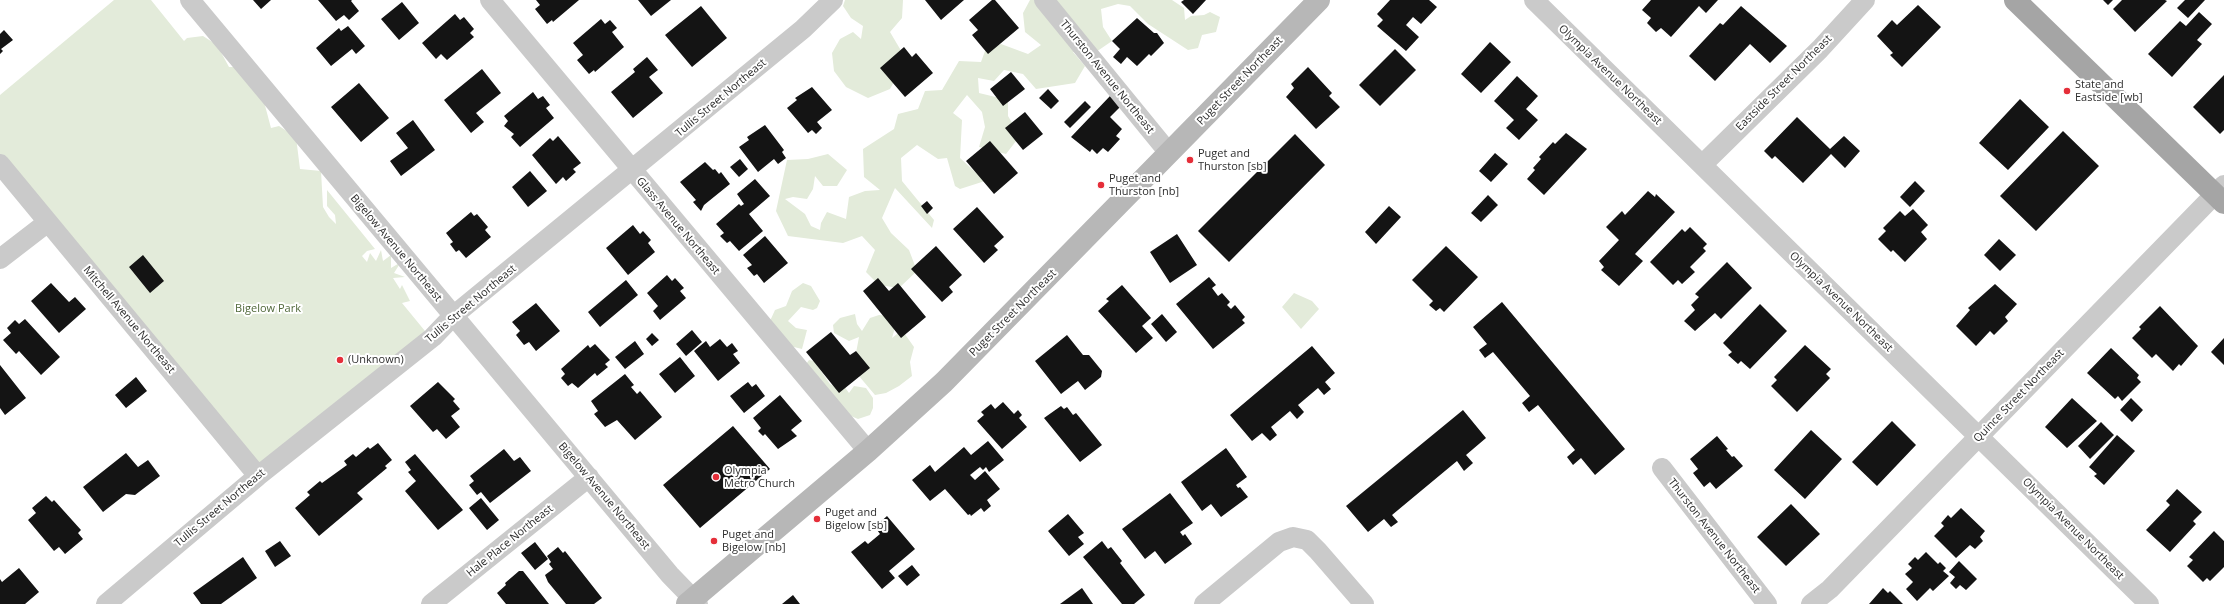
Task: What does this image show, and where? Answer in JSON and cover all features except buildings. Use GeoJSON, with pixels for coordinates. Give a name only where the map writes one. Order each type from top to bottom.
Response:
{"type":"FeatureCollection","features":[{"type":"Feature","properties":{"kind":"main road"},"geometry":{"type":"LineString","coordinates":[[2015,0],[2221,194]]}},
{"type":"Feature","properties":{"kind":"street","name":"Bigelow Avenue Northeast"},"geometry":{"type":"LineString","coordinates":[[190,0],[693,602]]}},
{"type":"Feature","properties":{"kind":"street","name":"Glass Avenue Northeast"},"geometry":{"type":"LineString","coordinates":[[490,0],[868,451]]}},
{"type":"Feature","properties":{"kind":"street","name":"Tullis Street Northeast"},"geometry":{"type":"LineString","coordinates":[[106,604],[258,476],[433,337],[453,316],[632,171],[798,33],[833,0]]}},
{"type":"Feature","properties":{"kind":"street","name":"Thurston Avenue Northeast"},"geometry":{"type":"LineString","coordinates":[[1044,0],[1169,153]]}},
{"type":"Feature","properties":{"kind":"street","name":"Puget Street Northeast"},"geometry":{"type":"LineString","coordinates":[[693,602],[868,451],[950,377],[1319,0]]}},
{"type":"Feature","properties":{"kind":"street","name":"Olympia Avenue Northeast"},"geometry":{"type":"LineString","coordinates":[[1534,0],[2149,604]]}},
{"type":"Feature","properties":{"kind":"street","name":"Eastside Street Northeast"},"geometry":{"type":"LineString","coordinates":[[1702,165],[1820,49],[1865,0]]}},
{"type":"Feature","properties":{"kind":"street","name":"Mitchell Avenue Northeast"},"geometry":{"type":"LineString","coordinates":[[0,164],[258,476]]}},
{"type":"Feature","properties":{"kind":"street","name":"Quince Street Northeast"},"geometry":{"type":"LineString","coordinates":[[1811,604],[1830,589],[2221,194]]}},
{"type":"Feature","properties":{"kind":"street"},"geometry":{"type":"LineString","coordinates":[[0,260],[48,222]]}},
{"type":"Feature","properties":{"kind":"street","name":"Thurston Avenue Northeast"},"geometry":{"type":"LineString","coordinates":[[1662,468],[1767,604]]}},
{"type":"Feature","properties":{"kind":"street","name":"Hale Place Northeast"},"geometry":{"type":"LineString","coordinates":[[431,604],[589,477]]}},
{"type":"Feature","properties":{"kind":"street"},"geometry":{"type":"LineString","coordinates":[[1204,604],[1279,542],[1293,537],[1307,540],[1364,604]]}},
{"type":"Feature","properties":{"kind":"green space","name":"Bigelow Park"},"geometry":{"type":"Polygon","coordinates":[[[114,0],[151,0],[184,41],[187,38],[203,36],[217,45],[229,67],[240,67],[263,98],[271,128],[279,126],[296,137],[300,169],[321,171],[323,207],[329,217],[336,224],[335,215],[327,206],[327,190],[375,249],[367,251],[362,256],[367,262],[370,253],[376,261],[381,250],[383,261],[391,255],[391,268],[401,262],[394,273],[405,277],[393,278],[400,289],[402,285],[410,301],[402,303],[425,331],[261,468],[0,155],[0,95],[114,0]]]}},
{"type":"Feature","properties":{"kind":"green space"},"geometry":{"type":"Polygon","coordinates":[[[845,0],[903,0],[902,18],[890,32],[903,54],[899,73],[890,89],[868,98],[846,87],[834,71],[832,53],[840,39],[853,32],[861,39],[863,26],[851,18],[843,6],[845,0]]]}},
{"type":"Feature","properties":{"kind":"green space"},"geometry":{"type":"Polygon","coordinates":[[[1030,0],[1172,0],[1184,8],[1185,20],[1191,16],[1204,15],[1210,12],[1220,17],[1216,32],[1202,35],[1198,48],[1188,50],[1148,24],[1130,6],[1118,4],[1101,9],[1103,27],[1112,41],[1096,52],[1073,52],[1085,66],[1075,83],[1036,89],[1023,74],[1004,70],[994,81],[978,78],[979,93],[1008,100],[1008,116],[1020,136],[1006,154],[979,147],[985,127],[982,112],[967,95],[953,113],[962,120],[960,158],[985,181],[960,189],[955,186],[947,158],[938,159],[917,145],[901,158],[902,181],[934,220],[932,228],[895,188],[882,218],[891,233],[909,250],[917,271],[899,288],[879,285],[866,272],[875,250],[862,236],[843,243],[788,236],[776,211],[787,160],[808,159],[828,154],[847,170],[837,186],[823,186],[815,176],[813,189],[807,199],[793,197],[785,199],[805,214],[811,226],[820,230],[821,223],[827,212],[846,219],[849,197],[865,191],[880,190],[864,177],[863,149],[894,129],[898,114],[918,109],[925,91],[942,90],[959,61],[981,62],[985,51],[1001,44],[1028,54],[1041,45],[1025,32],[1023,13],[1030,0]]]}},
{"type":"Feature","properties":{"kind":"green space"},"geometry":{"type":"Polygon","coordinates":[[[803,283],[811,286],[820,301],[817,308],[813,310],[801,307],[788,321],[796,328],[807,330],[802,349],[790,346],[770,321],[775,310],[786,306],[792,291],[803,283]]]}},
{"type":"Feature","properties":{"kind":"green space"},"geometry":{"type":"Polygon","coordinates":[[[1294,293],[1312,301],[1319,309],[1301,329],[1282,307],[1294,293]]]}},
{"type":"Feature","properties":{"kind":"green space"},"geometry":{"type":"Polygon","coordinates":[[[855,314],[857,324],[862,331],[870,318],[879,315],[889,316],[896,324],[892,338],[902,330],[914,347],[910,362],[912,376],[899,386],[886,393],[875,395],[853,369],[859,337],[849,341],[834,333],[833,325],[840,318],[855,314]]]}},
{"type":"Feature","properties":{"kind":"green space"},"geometry":{"type":"Polygon","coordinates":[[[809,360],[814,361],[830,384],[838,388],[844,386],[849,393],[854,386],[866,388],[873,398],[873,408],[870,415],[858,419],[851,416],[806,364],[809,360]]]}},
{"type":"Feature","properties":{"kind":"place","name":"State and Eastside [wb]"},"geometry":{"type":"Point","coordinates":[2067,91]}},
{"type":"Feature","properties":{"kind":"place","name":"Puget and Thurston [sb]"},"geometry":{"type":"Point","coordinates":[1190,160]}},
{"type":"Feature","properties":{"kind":"place","name":"Puget and Thurston [nb]"},"geometry":{"type":"Point","coordinates":[1101,185]}},
{"type":"Feature","properties":{"kind":"place","name":"(Unknown)"},"geometry":{"type":"Point","coordinates":[340,360]}},
{"type":"Feature","properties":{"kind":"place","name":"Olympia Metro Church"},"geometry":{"type":"Point","coordinates":[716,477]}},
{"type":"Feature","properties":{"kind":"place","name":"Puget and Bigelow [sb]"},"geometry":{"type":"Point","coordinates":[817,519]}},
{"type":"Feature","properties":{"kind":"place","name":"Puget and Bigelow [nb]"},"geometry":{"type":"Point","coordinates":[714,541]}}]}
